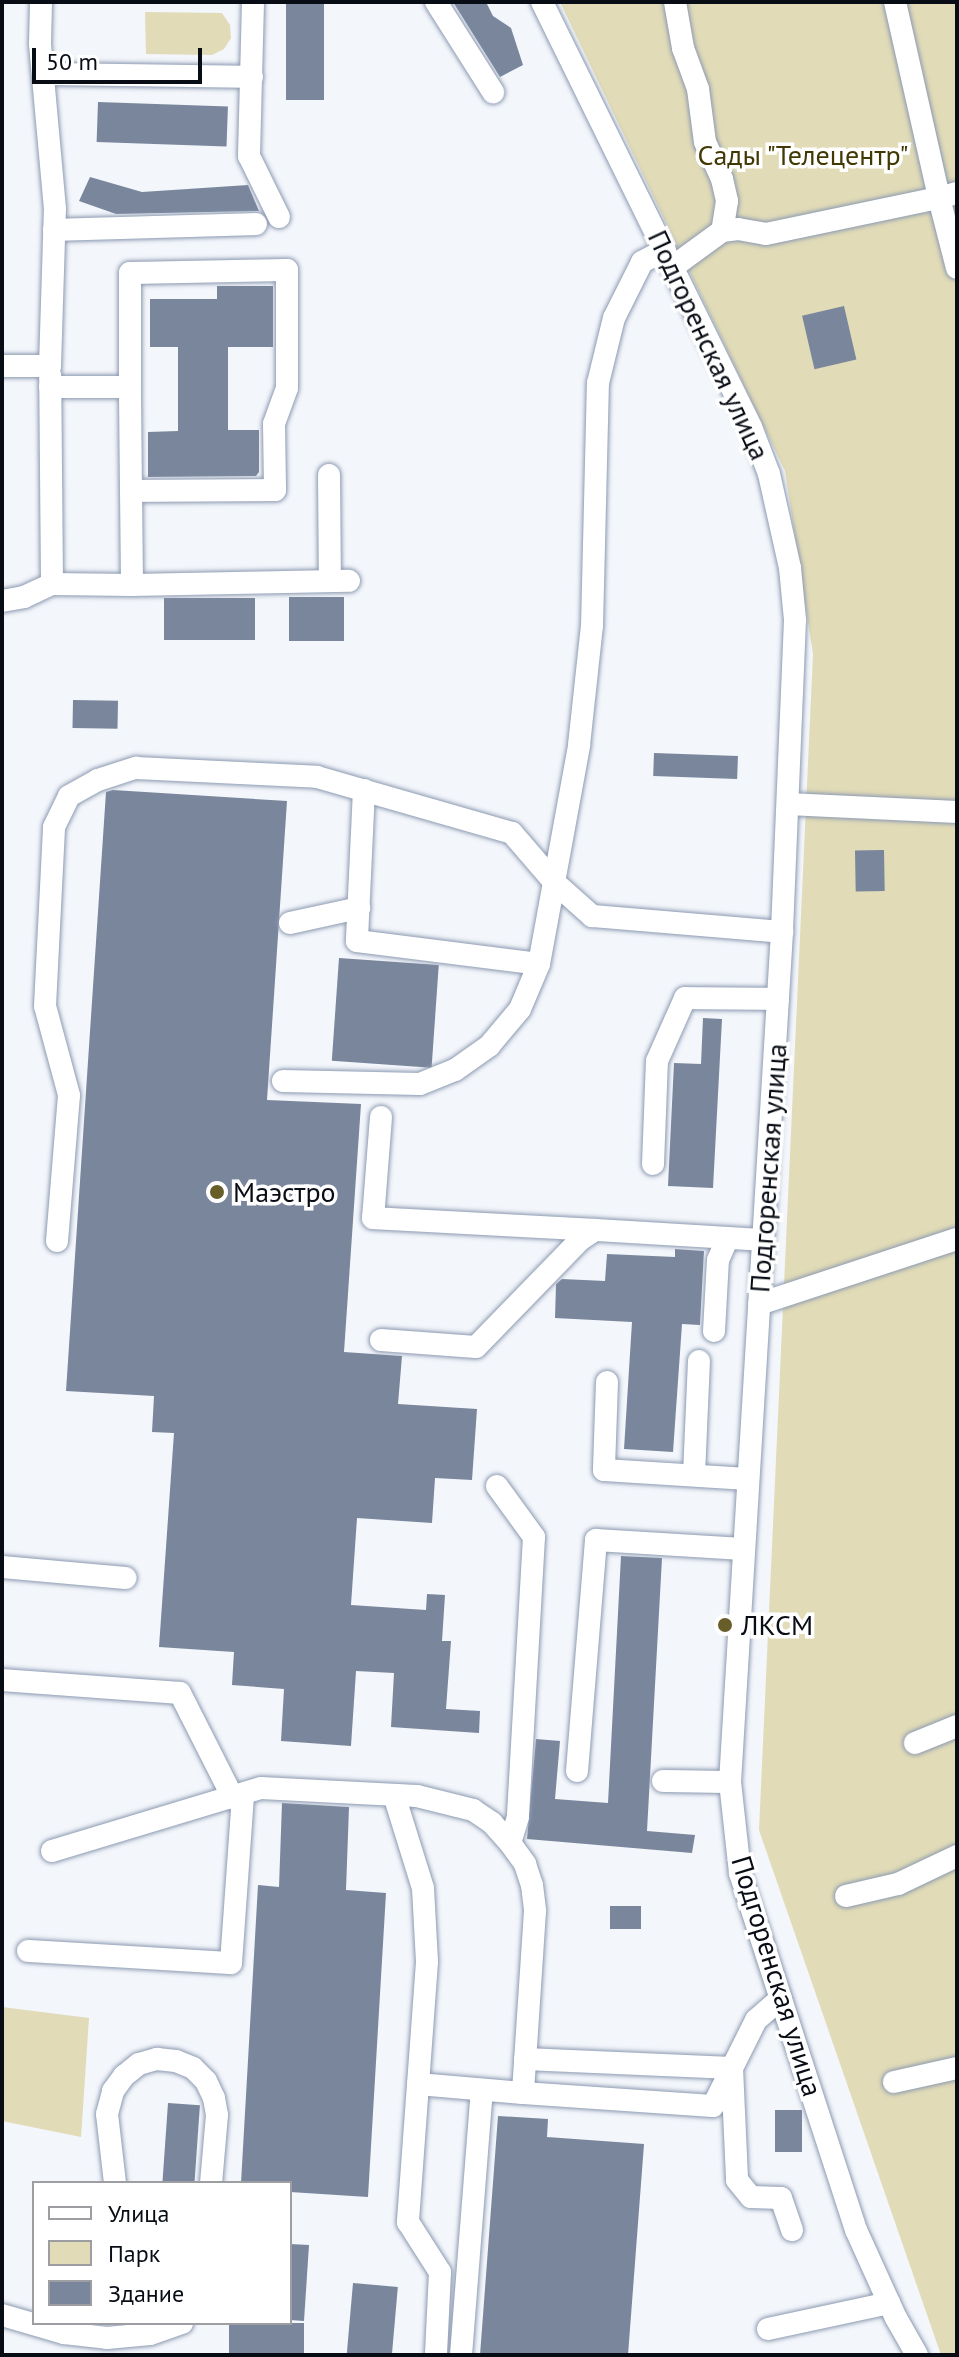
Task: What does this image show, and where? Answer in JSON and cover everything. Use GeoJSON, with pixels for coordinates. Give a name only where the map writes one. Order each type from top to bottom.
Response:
{"type":"FeatureCollection","features":[{"type":"Feature","properties":{"kind":"street"},"geometry":{"type":"LineString","coordinates":[[41,2],[54,230],[50,376],[52,584]]}},
{"type":"Feature","properties":{"kind":"street"},"geometry":{"type":"LineString","coordinates":[[253,2],[249,156],[279,217]]}},
{"type":"Feature","properties":{"kind":"street"},"geometry":{"type":"LineString","coordinates":[[436,2],[493,92]]}},
{"type":"Feature","properties":{"kind":"street","name":"Подгоренская улица"},"geometry":{"type":"LineString","coordinates":[[542,2],[751,427],[769,474],[781,522],[795,620],[788,804],[730,1782],[740,1873],[856,2230],[917,2355]]}},
{"type":"Feature","properties":{"kind":"street"},"geometry":{"type":"LineString","coordinates":[[675,2],[683,48],[698,89],[705,142],[722,179],[727,201],[722,231]]}},
{"type":"Feature","properties":{"kind":"street"},"geometry":{"type":"LineString","coordinates":[[895,2],[948,195],[957,268]]}},
{"type":"Feature","properties":{"kind":"street"},"geometry":{"type":"LineString","coordinates":[[43,74],[252,77]]}},
{"type":"Feature","properties":{"kind":"street"},"geometry":{"type":"LineString","coordinates":[[283,1081],[420,1084],[455,1070],[489,1046],[520,1009],[539,964],[579,745],[592,626],[598,383],[614,318],[642,262],[669,258],[722,231],[738,229],[766,234],[948,195]]}},
{"type":"Feature","properties":{"kind":"street"},"geometry":{"type":"LineString","coordinates":[[54,230],[256,224]]}},
{"type":"Feature","properties":{"kind":"street"},"geometry":{"type":"LineString","coordinates":[[131,491],[275,490],[274,424],[287,388],[287,270],[130,273],[130,387],[131,491],[132,585]]}},
{"type":"Feature","properties":{"kind":"street"},"geometry":{"type":"LineString","coordinates":[[2,366],[130,387]]}},
{"type":"Feature","properties":{"kind":"street"},"geometry":{"type":"LineString","coordinates":[[2,601],[24,597],[52,584],[340,581],[329,475]]}},
{"type":"Feature","properties":{"kind":"street"},"geometry":{"type":"LineString","coordinates":[[57,1241],[69,1095],[45,1006],[54,827],[69,796],[98,780],[136,768],[317,777],[512,833],[555,883],[592,916],[782,932]]}},
{"type":"Feature","properties":{"kind":"street"},"geometry":{"type":"LineString","coordinates":[[364,790],[357,941],[539,964]]}},
{"type":"Feature","properties":{"kind":"street"},"geometry":{"type":"LineString","coordinates":[[788,804],[957,812]]}},
{"type":"Feature","properties":{"kind":"street"},"geometry":{"type":"LineString","coordinates":[[290,923],[359,908]]}},
{"type":"Feature","properties":{"kind":"street"},"geometry":{"type":"LineString","coordinates":[[653,1164],[657,1061],[685,998],[778,999]]}},
{"type":"Feature","properties":{"kind":"street"},"geometry":{"type":"LineString","coordinates":[[381,1117],[373,1218],[763,1240]]}},
{"type":"Feature","properties":{"kind":"street"},"geometry":{"type":"LineString","coordinates":[[381,1340],[476,1347],[580,1240],[595,1230]]}},
{"type":"Feature","properties":{"kind":"street"},"geometry":{"type":"LineString","coordinates":[[714,1331],[718,1260],[728,1238]]}},
{"type":"Feature","properties":{"kind":"street"},"geometry":{"type":"LineString","coordinates":[[759,1304],[957,1239]]}},
{"type":"Feature","properties":{"kind":"street"},"geometry":{"type":"LineString","coordinates":[[694,1475],[699,1361]]}},
{"type":"Feature","properties":{"kind":"street"},"geometry":{"type":"LineString","coordinates":[[607,1382],[604,1470],[748,1479]]}},
{"type":"Feature","properties":{"kind":"street"},"geometry":{"type":"LineString","coordinates":[[497,1486],[534,1537],[518,1817],[510,1843]]}},
{"type":"Feature","properties":{"kind":"street"},"geometry":{"type":"LineString","coordinates":[[577,1771],[596,1540],[743,1549]]}},
{"type":"Feature","properties":{"kind":"street"},"geometry":{"type":"LineString","coordinates":[[2,1567],[126,1578]]}},
{"type":"Feature","properties":{"kind":"street"},"geometry":{"type":"LineString","coordinates":[[2,1680],[180,1693],[238,1796],[231,1963],[28,1951]]}},
{"type":"Feature","properties":{"kind":"street"},"geometry":{"type":"LineString","coordinates":[[915,1743],[957,1726]]}},
{"type":"Feature","properties":{"kind":"street"},"geometry":{"type":"LineString","coordinates":[[663,1781],[730,1782]]}},
{"type":"Feature","properties":{"kind":"street"},"geometry":{"type":"LineString","coordinates":[[52,1851],[261,1788],[394,1795],[448,1801],[473,1810],[492,1823],[525,1864],[535,1911],[523,2093]]}},
{"type":"Feature","properties":{"kind":"street"},"geometry":{"type":"LineString","coordinates":[[394,1795],[423,1888],[427,1962],[408,2222],[440,2272],[436,2355]]}},
{"type":"Feature","properties":{"kind":"street"},"geometry":{"type":"LineString","coordinates":[[846,1896],[898,1884],[957,1856]]}},
{"type":"Feature","properties":{"kind":"street"},"geometry":{"type":"LineString","coordinates":[[418,2084],[713,2106],[756,2020],[781,1998]]}},
{"type":"Feature","properties":{"kind":"street"},"geometry":{"type":"LineString","coordinates":[[115,2181],[107,2114],[113,2091],[124,2076],[139,2064],[157,2059],[176,2061],[193,2068],[206,2081],[214,2098],[217,2115],[211,2181]]}},
{"type":"Feature","properties":{"kind":"street"},"geometry":{"type":"LineString","coordinates":[[525,2059],[732,2068]]}},
{"type":"Feature","properties":{"kind":"street"},"geometry":{"type":"LineString","coordinates":[[732,2068],[737,2180],[751,2197],[781,2198],[792,2230]]}},
{"type":"Feature","properties":{"kind":"street"},"geometry":{"type":"LineString","coordinates":[[894,2082],[957,2068]]}},
{"type":"Feature","properties":{"kind":"street"},"geometry":{"type":"LineString","coordinates":[[461,2355],[482,2090]]}},
{"type":"Feature","properties":{"kind":"street"},"geometry":{"type":"LineString","coordinates":[[768,2329],[889,2303]]}},
{"type":"Feature","properties":{"kind":"street"},"geometry":{"type":"LineString","coordinates":[[2,2315],[32,2321]]}},
{"type":"Feature","properties":{"kind":"street"},"geometry":{"type":"LineString","coordinates":[[51,2325],[107,2338],[150,2334],[176,2325]]}},
{"type":"Feature","properties":{"kind":"green space","name":"Сады \"Телецентр\""},"geometry":{"type":"Polygon","coordinates":[[[560,2],[957,2],[957,2355],[941,2355],[759,1830],[813,654],[785,471],[560,2]]]}},
{"type":"Feature","properties":{"kind":"green space"},"geometry":{"type":"Polygon","coordinates":[[[145,12],[222,13],[230,25],[231,38],[224,49],[212,55],[146,54],[145,12]]]}},
{"type":"Feature","properties":{"kind":"green space"},"geometry":{"type":"Polygon","coordinates":[[[2,2007],[89,2018],[81,2137],[2,2121],[2,2007]]]}},
{"type":"Feature","properties":{"kind":"building"},"geometry":{"type":"Polygon","coordinates":[[[286,2],[324,2],[324,100],[286,100],[286,2]]]}},
{"type":"Feature","properties":{"kind":"building"},"geometry":{"type":"Polygon","coordinates":[[[453,2],[486,2],[493,16],[511,28],[523,65],[500,77],[453,2]]]}},
{"type":"Feature","properties":{"kind":"building"},"geometry":{"type":"Polygon","coordinates":[[[98,102],[228,107],[227,147],[97,142],[98,102]]]}},
{"type":"Feature","properties":{"kind":"building"},"geometry":{"type":"Polygon","coordinates":[[[90,177],[142,192],[248,185],[259,211],[116,214],[79,201],[90,177]]]}},
{"type":"Feature","properties":{"kind":"building"},"geometry":{"type":"Polygon","coordinates":[[[217,286],[273,286],[273,347],[228,347],[228,430],[259,430],[259,472],[256,476],[148,477],[148,432],[178,431],[178,347],[150,347],[150,299],[217,299],[217,286]]]}},
{"type":"Feature","properties":{"kind":"building"},"geometry":{"type":"Polygon","coordinates":[[[844,306],[856,360],[814,369],[802,316],[844,306]]]}},
{"type":"Feature","properties":{"kind":"building"},"geometry":{"type":"Polygon","coordinates":[[[289,597],[344,597],[344,641],[289,641],[289,597]]]}},
{"type":"Feature","properties":{"kind":"building"},"geometry":{"type":"Polygon","coordinates":[[[164,598],[255,598],[255,640],[164,640],[164,598]]]}},
{"type":"Feature","properties":{"kind":"building"},"geometry":{"type":"Polygon","coordinates":[[[73,700],[118,701],[118,729],[73,728],[73,700]]]}},
{"type":"Feature","properties":{"kind":"building"},"geometry":{"type":"Polygon","coordinates":[[[654,753],[738,756],[737,779],[653,776],[654,753]]]}},
{"type":"Feature","properties":{"kind":"building","name":"Маэстро"},"geometry":{"type":"Polygon","coordinates":[[[106,792],[287,801],[267,1100],[361,1104],[344,1352],[402,1356],[398,1404],[477,1409],[472,1480],[435,1478],[432,1523],[357,1518],[351,1605],[426,1610],[427,1594],[445,1595],[442,1641],[451,1641],[446,1709],[480,1711],[479,1733],[391,1727],[394,1673],[356,1671],[351,1746],[281,1741],[284,1689],[232,1685],[234,1652],[159,1647],[174,1433],[152,1432],[154,1396],[66,1391],[106,792]]]}},
{"type":"Feature","properties":{"kind":"building"},"geometry":{"type":"Polygon","coordinates":[[[884,850],[885,891],[856,891],[855,851],[884,850]]]}},
{"type":"Feature","properties":{"kind":"building"},"geometry":{"type":"Polygon","coordinates":[[[339,958],[439,965],[432,1068],[332,1061],[339,958]]]}},
{"type":"Feature","properties":{"kind":"building"},"geometry":{"type":"Polygon","coordinates":[[[703,1018],[722,1019],[713,1188],[668,1186],[674,1063],[701,1064],[703,1018]]]}},
{"type":"Feature","properties":{"kind":"building"},"geometry":{"type":"Polygon","coordinates":[[[675,1249],[704,1251],[700,1325],[682,1324],[673,1452],[624,1449],[632,1322],[555,1318],[556,1284],[562,1279],[605,1281],[607,1254],[675,1257],[675,1249]]]}},
{"type":"Feature","properties":{"kind":"building"},"geometry":{"type":"Polygon","coordinates":[[[621,1556],[662,1558],[647,1831],[695,1835],[692,1853],[527,1839],[536,1739],[560,1741],[555,1799],[608,1803],[621,1556]]]}},
{"type":"Feature","properties":{"kind":"building"},"geometry":{"type":"Polygon","coordinates":[[[282,1803],[349,1807],[346,1890],[386,1893],[368,2197],[292,2192],[292,2181],[241,2181],[258,1885],[279,1887],[282,1803]]]}},
{"type":"Feature","properties":{"kind":"building"},"geometry":{"type":"Polygon","coordinates":[[[610,1906],[641,1906],[641,1929],[610,1929],[610,1906]]]}},
{"type":"Feature","properties":{"kind":"building"},"geometry":{"type":"Polygon","coordinates":[[[168,2103],[200,2105],[195,2181],[163,2181],[168,2103]]]}},
{"type":"Feature","properties":{"kind":"building"},"geometry":{"type":"Polygon","coordinates":[[[775,2110],[802,2110],[802,2152],[775,2152],[775,2110]]]}},
{"type":"Feature","properties":{"kind":"building"},"geometry":{"type":"Polygon","coordinates":[[[498,2116],[548,2119],[547,2137],[644,2144],[628,2355],[480,2355],[498,2116]]]}},
{"type":"Feature","properties":{"kind":"building"},"geometry":{"type":"Polygon","coordinates":[[[292,2244],[309,2245],[304,2321],[292,2320],[292,2244]]]}},
{"type":"Feature","properties":{"kind":"building"},"geometry":{"type":"Polygon","coordinates":[[[353,2283],[398,2287],[392,2355],[347,2355],[353,2283]]]}},
{"type":"Feature","properties":{"kind":"building"},"geometry":{"type":"Polygon","coordinates":[[[304,2323],[304,2355],[229,2355],[229,2325],[304,2323]]]}},
{"type":"Feature","properties":{"kind":"place","name":"Маэстро"},"geometry":{"type":"Point","coordinates":[217,1192]}},
{"type":"Feature","properties":{"kind":"place","name":"ЛКСМ"},"geometry":{"type":"Point","coordinates":[725,1625]}}]}
